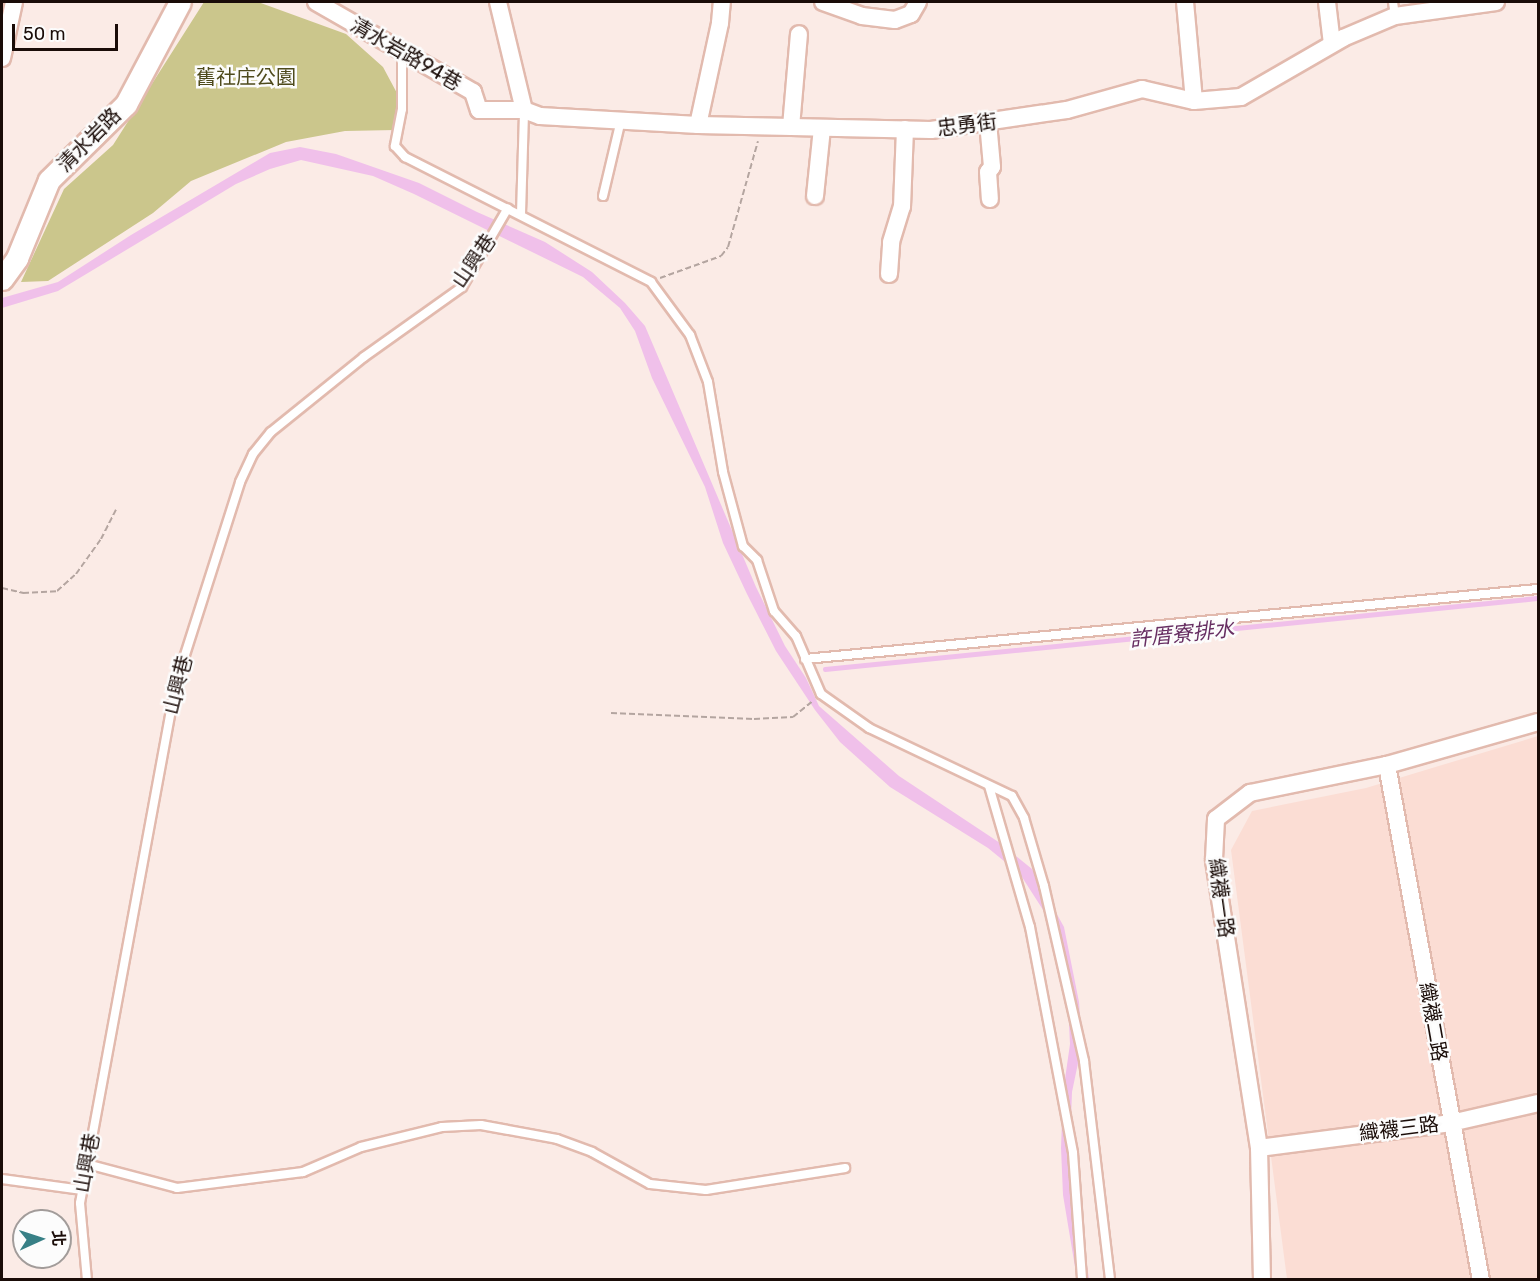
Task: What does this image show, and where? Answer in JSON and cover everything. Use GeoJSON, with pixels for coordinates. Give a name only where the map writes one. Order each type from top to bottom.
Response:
{"type":"FeatureCollection","features":[{"type":"Feature","properties":{"kind":"street"},"geometry":{"type":"LineString","coordinates":[[2,58],[14,2]]}},
{"type":"Feature","properties":{"kind":"street","name":"清水岩路"},"geometry":{"type":"LineString","coordinates":[[2,279],[17,258],[49,180],[126,104],[180,2]]}},
{"type":"Feature","properties":{"kind":"street","name":"清水岩路94巷"},"geometry":{"type":"LineString","coordinates":[[316,2],[472,92],[479,110],[524,111]]}},
{"type":"Feature","properties":{"kind":"street"},"geometry":{"type":"LineString","coordinates":[[498,2],[524,111]]}},
{"type":"Feature","properties":{"kind":"street"},"geometry":{"type":"LineString","coordinates":[[698,125],[720,23],[722,2]]}},
{"type":"Feature","properties":{"kind":"street"},"geometry":{"type":"LineString","coordinates":[[823,2],[862,16],[895,20],[911,14],[918,2]]}},
{"type":"Feature","properties":{"kind":"street"},"geometry":{"type":"LineString","coordinates":[[1185,2],[1194,101]]}},
{"type":"Feature","properties":{"kind":"street"},"geometry":{"type":"LineString","coordinates":[[1327,2],[1332,44]]}},
{"type":"Feature","properties":{"kind":"street","name":"忠勇街"},"geometry":{"type":"LineString","coordinates":[[524,111],[540,116],[698,125],[931,130],[1067,110],[1142,89],[1194,101],[1241,97],[1394,9],[1496,2]]}},
{"type":"Feature","properties":{"kind":"street"},"geometry":{"type":"LineString","coordinates":[[791,127],[799,34]]}},
{"type":"Feature","properties":{"kind":"street"},"geometry":{"type":"LineString","coordinates":[[988,122],[992,167],[988,172],[990,199]]}},
{"type":"Feature","properties":{"kind":"street"},"geometry":{"type":"LineString","coordinates":[[815,196],[822,128]]}},
{"type":"Feature","properties":{"kind":"street"},"geometry":{"type":"LineString","coordinates":[[890,274],[891,242],[902,207],[905,129]]}},
{"type":"Feature","properties":{"kind":"street","name":"織襪一路"},"geometry":{"type":"LineString","coordinates":[[1262,1280],[1259,1148],[1214,860],[1216,819],[1250,793],[1387,765],[1539,722]]}},
{"type":"Feature","properties":{"kind":"street","name":"織襪二路"},"geometry":{"type":"LineString","coordinates":[[1387,765],[1481,1280]]}},
{"type":"Feature","properties":{"kind":"street","name":"織襪三路"},"geometry":{"type":"LineString","coordinates":[[1259,1148],[1451,1122],[1539,1103]]}},
{"type":"Feature","properties":{"kind":"lane"},"geometry":{"type":"LineString","coordinates":[[402,51],[402,109],[395,146],[405,157],[651,282],[690,335],[708,382],[723,472],[743,546],[757,560],[774,611],[795,636],[821,694],[869,728],[1012,796],[1024,818],[1044,886],[1084,1061],[1110,1280]]}},
{"type":"Feature","properties":{"kind":"lane"},"geometry":{"type":"LineString","coordinates":[[521,214],[524,111]]}},
{"type":"Feature","properties":{"kind":"lane"},"geometry":{"type":"LineString","coordinates":[[603,195],[621,120]]}},
{"type":"Feature","properties":{"kind":"lane","name":"山興巷"},"geometry":{"type":"LineString","coordinates":[[87,1280],[80,1203],[176,683],[240,482],[253,454],[271,432],[364,357],[462,287],[508,208]]}},
{"type":"Feature","properties":{"kind":"lane"},"geometry":{"type":"LineString","coordinates":[[806,659],[1539,589]]}},
{"type":"Feature","properties":{"kind":"lane"},"geometry":{"type":"LineString","coordinates":[[989,786],[1030,927],[1071,1142],[1082,1280]]}},
{"type":"Feature","properties":{"kind":"lane"},"geometry":{"type":"LineString","coordinates":[[87,1164],[177,1188],[303,1172],[361,1147],[442,1127],[481,1125],[557,1139],[592,1152],[650,1184],[706,1190],[845,1168]]}},
{"type":"Feature","properties":{"kind":"lane"},"geometry":{"type":"LineString","coordinates":[[2,1179],[82,1190]]}},
{"type":"Feature","properties":{"kind":"path"},"geometry":{"type":"LineString","coordinates":[[651,282],[721,256],[728,247],[762,126]]}},
{"type":"Feature","properties":{"kind":"path"},"geometry":{"type":"LineString","coordinates":[[2,588],[23,593],[57,591],[76,574],[101,539],[116,510]]}},
{"type":"Feature","properties":{"kind":"path"},"geometry":{"type":"LineString","coordinates":[[611,713],[754,719],[793,717],[821,694]]}},
{"type":"Feature","properties":{"kind":"shaded area"},"geometry":{"type":"Polygon","coordinates":[[[300,147],[336,154],[419,183],[545,242],[592,272],[625,303],[645,326],[756,587],[785,646],[806,678],[819,706],[899,776],[1000,843],[1032,869],[1064,927],[1079,1002],[1082,1044],[1072,1092],[1070,1147],[1089,1279],[1077,1279],[1063,1195],[1061,1148],[1063,1093],[1070,1044],[1068,1003],[1054,927],[1020,874],[988,848],[890,787],[840,742],[815,710],[776,651],[747,594],[723,543],[705,487],[652,378],[635,331],[620,308],[583,277],[414,194],[373,176],[301,160],[270,169],[236,184],[58,291],[2,308],[2,298],[58,282],[131,235],[270,153],[300,147]]]}},
{"type":"Feature","properties":{"kind":"shaded area"},"geometry":{"type":"Polygon","coordinates":[[[1538,736],[1538,1279],[1287,1279],[1231,850],[1252,811],[1366,788],[1538,736]]]}},
{"type":"Feature","properties":{"kind":"green space","name":"舊社庄公園"},"geometry":{"type":"Polygon","coordinates":[[[204,2],[258,2],[346,34],[383,67],[398,95],[395,130],[345,131],[286,142],[191,181],[153,213],[48,281],[21,282],[64,189],[113,145],[204,2]]]}},
{"type":"Feature","properties":{"kind":"waterway","name":"許厝寮排水"},"geometry":{"type":"LineString","coordinates":[[825,669],[1538,598]]}}]}
